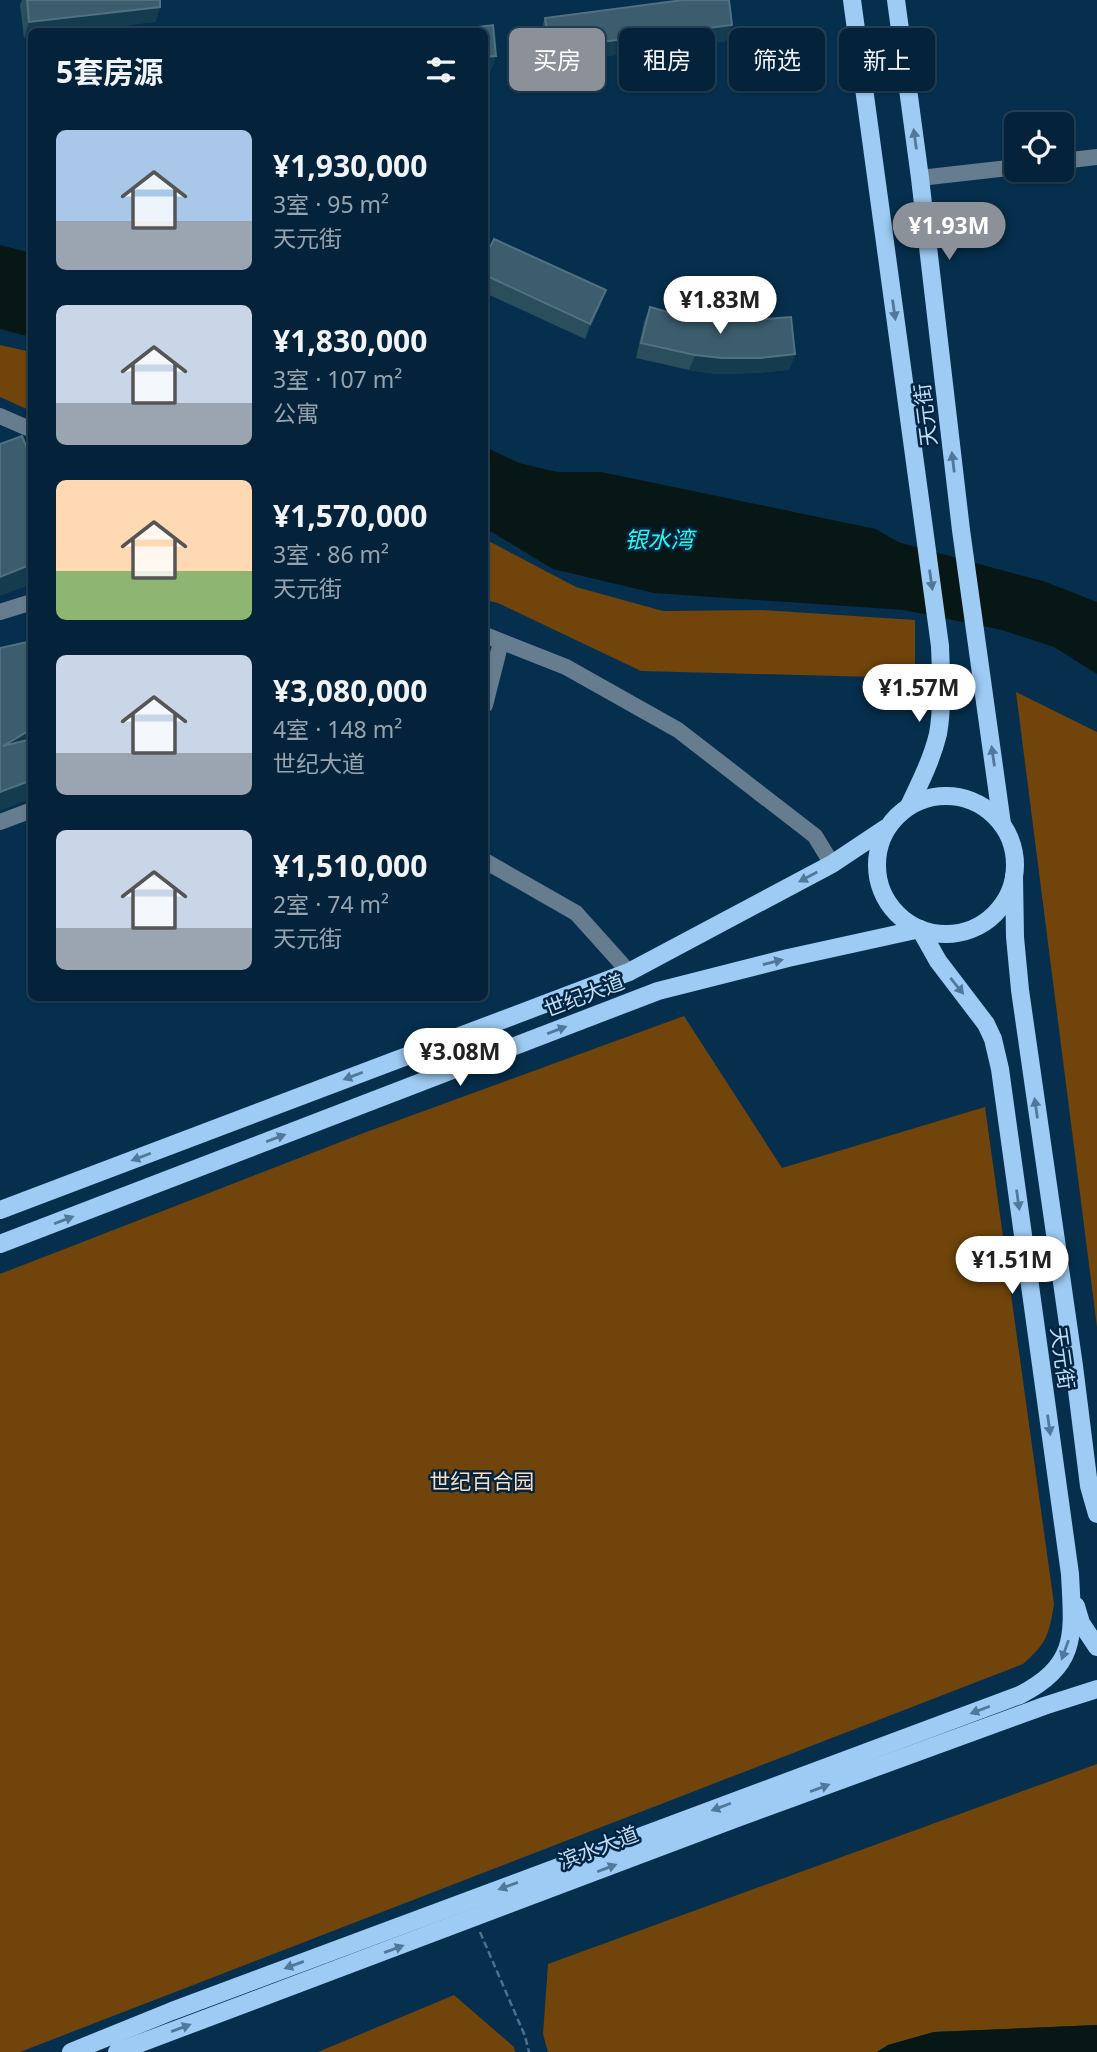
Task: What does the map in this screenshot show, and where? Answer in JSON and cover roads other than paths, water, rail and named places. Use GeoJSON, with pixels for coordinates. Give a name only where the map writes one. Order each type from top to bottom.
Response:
{"type":"FeatureCollection","features":[{"type":"Feature","properties":{"kind":"main road","name":"天元街"},"geometry":{"type":"LineString","coordinates":[[852,0],[940,646],[942,694],[937,734],[925,773],[909,806]]}},
{"type":"Feature","properties":{"kind":"main road","name":"天元街"},"geometry":{"type":"LineString","coordinates":[[896,0],[920,178],[961,530],[1002,824]]}},
{"type":"Feature","properties":{"kind":"main road"},"geometry":{"type":"LineString","coordinates":[[945,795],[967,799],[986,808],[1002,824],[1011,841],[1015,858],[1014,877],[1007,896],[995,913],[979,925],[960,932],[937,933],[920,929],[902,919],[888,904],[876,867],[878,847],[886,828],[909,806],[924,799],[945,795]]}},
{"type":"Feature","properties":{"kind":"main road","name":"世纪大道"},"geometry":{"type":"LineString","coordinates":[[0,1210],[629,972],[832,864],[886,828]]}},
{"type":"Feature","properties":{"kind":"main road","name":"天元街"},"geometry":{"type":"LineString","coordinates":[[1014,877],[1015,937],[1020,990],[1089,1486],[1097,1514]]}},
{"type":"Feature","properties":{"kind":"main road","name":"天元街"},"geometry":{"type":"LineString","coordinates":[[920,929],[938,961],[986,1024],[1000,1069],[1070,1582],[1069,1643],[1056,1670],[1042,1683]]}},
{"type":"Feature","properties":{"kind":"main road","name":"世纪大道"},"geometry":{"type":"LineString","coordinates":[[0,1244],[658,991],[788,958],[920,929]]}},
{"type":"Feature","properties":{"kind":"main road"},"geometry":{"type":"LineString","coordinates":[[1070,1582],[1081,1623],[1097,1647]]}},
{"type":"Feature","properties":{"kind":"main road","name":"滨水大道"},"geometry":{"type":"LineString","coordinates":[[71,2052],[172,2011],[1020,1695],[1042,1683]]}},
{"type":"Feature","properties":{"kind":"main road","name":"滨水大道"},"geometry":{"type":"LineString","coordinates":[[117,2052],[737,1818],[1097,1689]]}},
{"type":"Feature","properties":{"kind":"street"},"geometry":{"type":"LineString","coordinates":[[1074,160],[1097,157]]}},
{"type":"Feature","properties":{"kind":"street"},"geometry":{"type":"LineString","coordinates":[[920,178],[1004,168]]}},
{"type":"Feature","properties":{"kind":"street"},"geometry":{"type":"LineString","coordinates":[[0,416],[28,428]]}},
{"type":"Feature","properties":{"kind":"street"},"geometry":{"type":"LineString","coordinates":[[0,612],[28,603]]}},
{"type":"Feature","properties":{"kind":"street"},"geometry":{"type":"LineString","coordinates":[[488,636],[566,667],[678,730],[815,836],[832,864]]}},
{"type":"Feature","properties":{"kind":"street"},"geometry":{"type":"LineString","coordinates":[[488,693],[501,642]]}},
{"type":"Feature","properties":{"kind":"street"},"geometry":{"type":"LineString","coordinates":[[0,822],[28,812]]}},
{"type":"Feature","properties":{"kind":"street"},"geometry":{"type":"LineString","coordinates":[[488,863],[576,913],[629,972]]}},
{"type":"Feature","properties":{"kind":"water"},"geometry":{"type":"Polygon","coordinates":[[[0,245],[28,252],[28,336],[0,329],[0,245]]]}},
{"type":"Feature","properties":{"kind":"water","name":"银水湾"},"geometry":{"type":"Polygon","coordinates":[[[488,448],[519,463],[557,472],[601,472],[876,529],[898,542],[1046,582],[1097,602],[1097,674],[1054,647],[1002,630],[904,610],[654,593],[553,569],[488,530],[488,448]]]}},
{"type":"Feature","properties":{"kind":"water"},"geometry":{"type":"Polygon","coordinates":[[[1097,2025],[1097,2052],[877,2052],[888,2045],[934,2032],[1097,2025]]]}},
{"type":"Feature","properties":{"kind":"park label","name":"世纪百合园"},"geometry":{"type":"Point","coordinates":[482,1481]}}]}
